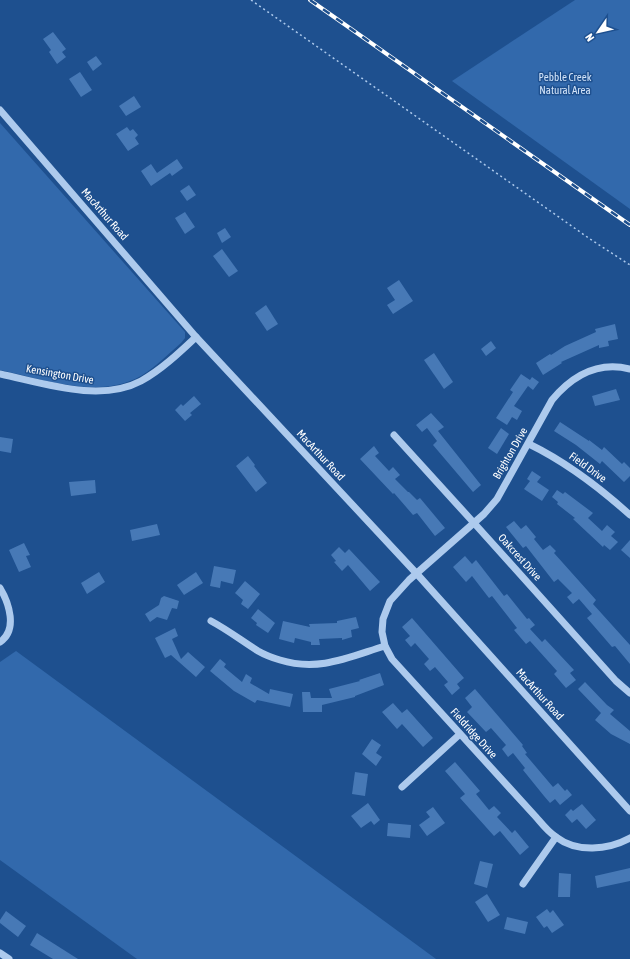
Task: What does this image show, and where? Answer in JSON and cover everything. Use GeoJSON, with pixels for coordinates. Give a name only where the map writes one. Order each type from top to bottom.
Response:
{"type":"FeatureCollection","features":[{"type":"Feature","properties":{"kind":"street","name":"MacArthur Road"},"geometry":{"type":"LineString","coordinates":[[0,110],[196,337],[417,574],[630,811]]}},
{"type":"Feature","properties":{"kind":"street","name":"Kensington Drive"},"geometry":{"type":"LineString","coordinates":[[0,374],[85,391],[104,391],[123,388],[136,384],[148,377],[196,337]]}},
{"type":"Feature","properties":{"kind":"street","name":"Brighton Drive"},"geometry":{"type":"LineString","coordinates":[[417,574],[484,514],[497,499],[529,444],[552,400],[567,384],[583,374],[603,368],[630,369]]}},
{"type":"Feature","properties":{"kind":"street","name":"Oakcrest Drive"},"geometry":{"type":"LineString","coordinates":[[394,435],[616,681],[630,693]]}},
{"type":"Feature","properties":{"kind":"street","name":"Field Drive"},"geometry":{"type":"LineString","coordinates":[[529,444],[542,450],[585,477],[630,515]]}},
{"type":"Feature","properties":{"kind":"street","name":"Fieldridge Drive"},"geometry":{"type":"LineString","coordinates":[[417,574],[393,596],[387,607],[382,626],[383,640],[392,659],[556,837],[572,845],[591,848],[609,846],[630,838]]}},
{"type":"Feature","properties":{"kind":"street"},"geometry":{"type":"LineString","coordinates":[[0,588],[4,594],[10,612],[10,624],[8,633],[0,642]]}},
{"type":"Feature","properties":{"kind":"street"},"geometry":{"type":"LineString","coordinates":[[211,621],[258,652],[282,661],[299,664],[324,664],[339,661],[385,646]]}},
{"type":"Feature","properties":{"kind":"street"},"geometry":{"type":"LineString","coordinates":[[402,787],[460,734]]}},
{"type":"Feature","properties":{"kind":"street"},"geometry":{"type":"LineString","coordinates":[[523,884],[556,837]]}},
{"type":"Feature","properties":{"kind":"street"},"geometry":{"type":"LineString","coordinates":[[0,953],[9,959]]}},
{"type":"Feature","properties":{"kind":"path"},"geometry":{"type":"LineString","coordinates":[[251,0],[590,239],[630,265]]}},
{"type":"Feature","properties":{"kind":"green space","name":"Pebble Creek Natural Area"},"geometry":{"type":"Polygon","coordinates":[[[575,0],[630,0],[630,209],[452,81],[575,0]]]}},
{"type":"Feature","properties":{"kind":"green space"},"geometry":{"type":"Polygon","coordinates":[[[0,123],[185,332],[185,338],[181,343],[141,376],[119,384],[102,387],[85,387],[51,382],[0,370],[0,123]]]}},
{"type":"Feature","properties":{"kind":"green space"},"geometry":{"type":"Polygon","coordinates":[[[16,651],[436,959],[137,959],[0,860],[0,662],[16,651]]]}},
{"type":"Feature","properties":{"kind":"building"},"geometry":{"type":"Polygon","coordinates":[[[53,32],[66,49],[62,52],[66,57],[57,64],[49,52],[51,50],[43,39],[53,32]]]}},
{"type":"Feature","properties":{"kind":"building"},"geometry":{"type":"Polygon","coordinates":[[[96,56],[102,64],[93,71],[87,62],[96,56]]]}},
{"type":"Feature","properties":{"kind":"building"},"geometry":{"type":"Polygon","coordinates":[[[80,72],[92,90],[81,97],[69,79],[80,72]]]}},
{"type":"Feature","properties":{"kind":"building"},"geometry":{"type":"Polygon","coordinates":[[[134,96],[141,107],[126,116],[119,106],[134,96]]]}},
{"type":"Feature","properties":{"kind":"building"},"geometry":{"type":"Polygon","coordinates":[[[127,127],[130,131],[133,129],[138,135],[135,138],[139,144],[128,151],[116,134],[127,127]]]}},
{"type":"Feature","properties":{"kind":"building"},"geometry":{"type":"Polygon","coordinates":[[[177,159],[183,168],[172,176],[170,173],[151,186],[141,171],[151,164],[157,173],[177,159]]]}},
{"type":"Feature","properties":{"kind":"building"},"geometry":{"type":"Polygon","coordinates":[[[189,185],[196,195],[187,201],[180,191],[189,185]]]}},
{"type":"Feature","properties":{"kind":"building"},"geometry":{"type":"Polygon","coordinates":[[[185,212],[195,227],[185,234],[175,218],[185,212]]]}},
{"type":"Feature","properties":{"kind":"building"},"geometry":{"type":"Polygon","coordinates":[[[225,228],[231,237],[222,243],[217,233],[225,228]]]}},
{"type":"Feature","properties":{"kind":"building"},"geometry":{"type":"Polygon","coordinates":[[[222,249],[238,271],[229,277],[213,256],[222,249]]]}},
{"type":"Feature","properties":{"kind":"building"},"geometry":{"type":"Polygon","coordinates":[[[399,280],[413,301],[393,314],[387,305],[395,300],[387,288],[399,280]]]}},
{"type":"Feature","properties":{"kind":"building"},"geometry":{"type":"Polygon","coordinates":[[[266,305],[278,324],[267,331],[255,313],[266,305]]]}},
{"type":"Feature","properties":{"kind":"building"},"geometry":{"type":"Polygon","coordinates":[[[615,324],[618,339],[608,341],[609,346],[599,348],[599,345],[561,362],[562,363],[543,375],[536,363],[565,346],[596,332],[595,329],[615,324]]]}},
{"type":"Feature","properties":{"kind":"building"},"geometry":{"type":"Polygon","coordinates":[[[491,341],[496,348],[486,356],[481,349],[491,341]]]}},
{"type":"Feature","properties":{"kind":"building"},"geometry":{"type":"Polygon","coordinates":[[[434,353],[453,382],[444,389],[424,360],[434,353]]]}},
{"type":"Feature","properties":{"kind":"building"},"geometry":{"type":"Polygon","coordinates":[[[521,374],[530,380],[532,377],[539,382],[533,390],[528,386],[514,406],[522,411],[517,420],[512,417],[507,425],[496,418],[513,392],[510,390],[521,374]]]}},
{"type":"Feature","properties":{"kind":"building"},"geometry":{"type":"Polygon","coordinates":[[[616,389],[620,400],[595,406],[592,396],[616,389]]]}},
{"type":"Feature","properties":{"kind":"building"},"geometry":{"type":"Polygon","coordinates":[[[194,396],[201,404],[190,413],[192,415],[185,421],[175,410],[181,404],[183,406],[194,396]]]}},
{"type":"Feature","properties":{"kind":"building"},"geometry":{"type":"Polygon","coordinates":[[[431,413],[444,427],[438,431],[481,485],[473,492],[433,445],[437,441],[427,428],[422,432],[416,425],[431,413]]]}},
{"type":"Feature","properties":{"kind":"building"},"geometry":{"type":"Polygon","coordinates":[[[560,422],[602,450],[604,447],[622,464],[624,462],[630,468],[630,476],[624,482],[602,461],[600,464],[576,445],[554,431],[560,422]]]}},
{"type":"Feature","properties":{"kind":"building"},"geometry":{"type":"Polygon","coordinates":[[[501,428],[509,434],[497,454],[488,448],[501,428]]]}},
{"type":"Feature","properties":{"kind":"building"},"geometry":{"type":"Polygon","coordinates":[[[0,437],[13,439],[11,453],[0,451],[0,437]]]}},
{"type":"Feature","properties":{"kind":"building"},"geometry":{"type":"Polygon","coordinates":[[[374,446],[379,453],[375,456],[389,471],[393,467],[400,475],[395,479],[417,500],[420,498],[445,528],[435,536],[417,513],[413,515],[394,493],[393,494],[360,459],[374,446]]]}},
{"type":"Feature","properties":{"kind":"building"},"geometry":{"type":"Polygon","coordinates":[[[248,456],[267,483],[256,492],[236,466],[248,456]]]}},
{"type":"Feature","properties":{"kind":"building"},"geometry":{"type":"Polygon","coordinates":[[[532,471],[541,477],[537,482],[549,490],[542,501],[524,489],[530,481],[527,479],[532,471]]]}},
{"type":"Feature","properties":{"kind":"building"},"geometry":{"type":"Polygon","coordinates":[[[95,480],[96,493],[71,496],[69,482],[95,480]]]}},
{"type":"Feature","properties":{"kind":"building"},"geometry":{"type":"Polygon","coordinates":[[[557,490],[563,494],[565,492],[593,513],[588,518],[602,531],[607,525],[615,532],[611,536],[618,542],[610,550],[604,545],[603,547],[573,519],[575,518],[557,504],[558,502],[552,497],[557,490]]]}},
{"type":"Feature","properties":{"kind":"building"},"geometry":{"type":"Polygon","coordinates":[[[514,521],[521,529],[526,525],[536,537],[534,539],[543,550],[550,545],[556,551],[554,553],[596,600],[593,604],[630,645],[630,664],[615,646],[612,647],[587,618],[592,614],[579,599],[573,604],[567,597],[572,593],[558,579],[554,582],[526,546],[523,548],[506,527],[514,521]]]}},
{"type":"Feature","properties":{"kind":"building"},"geometry":{"type":"Polygon","coordinates":[[[157,524],[160,535],[132,541],[130,530],[157,524]]]}},
{"type":"Feature","properties":{"kind":"building"},"geometry":{"type":"Polygon","coordinates":[[[630,540],[630,558],[621,550],[630,540]]]}},
{"type":"Feature","properties":{"kind":"building"},"geometry":{"type":"Polygon","coordinates":[[[24,543],[30,555],[26,556],[31,567],[19,572],[9,550],[24,543]]]}},
{"type":"Feature","properties":{"kind":"building"},"geometry":{"type":"Polygon","coordinates":[[[339,547],[345,553],[349,549],[380,582],[370,591],[348,565],[342,571],[334,562],[336,561],[331,555],[339,547]]]}},
{"type":"Feature","properties":{"kind":"building"},"geometry":{"type":"Polygon","coordinates":[[[465,556],[472,564],[476,560],[504,596],[507,594],[527,619],[529,618],[535,625],[530,629],[542,642],[545,639],[574,670],[570,673],[576,680],[566,688],[554,674],[557,671],[530,641],[526,644],[514,630],[517,628],[492,596],[489,598],[472,576],[466,582],[453,567],[465,556]]]}},
{"type":"Feature","properties":{"kind":"building"},"geometry":{"type":"Polygon","coordinates":[[[214,566],[236,570],[233,584],[221,581],[220,588],[210,586],[214,566]]]}},
{"type":"Feature","properties":{"kind":"building"},"geometry":{"type":"Polygon","coordinates":[[[99,572],[105,582],[87,594],[81,583],[99,572]]]}},
{"type":"Feature","properties":{"kind":"building"},"geometry":{"type":"Polygon","coordinates":[[[196,572],[203,583],[184,595],[177,585],[196,572]]]}},
{"type":"Feature","properties":{"kind":"building"},"geometry":{"type":"Polygon","coordinates":[[[245,581],[260,594],[248,609],[241,604],[243,600],[235,593],[245,581]]]}},
{"type":"Feature","properties":{"kind":"building"},"geometry":{"type":"Polygon","coordinates":[[[164,596],[179,601],[177,609],[172,608],[167,620],[157,617],[150,622],[145,614],[159,605],[161,598],[164,596]]]}},
{"type":"Feature","properties":{"kind":"building"},"geometry":{"type":"Polygon","coordinates":[[[258,609],[275,623],[268,633],[256,625],[257,623],[251,618],[258,609]]]}},
{"type":"Feature","properties":{"kind":"building"},"geometry":{"type":"Polygon","coordinates":[[[356,617],[359,628],[351,630],[352,637],[342,640],[342,638],[319,639],[320,645],[311,645],[311,642],[295,638],[294,643],[279,639],[283,621],[310,627],[309,624],[337,623],[337,621],[356,617]]]}},
{"type":"Feature","properties":{"kind":"building"},"geometry":{"type":"Polygon","coordinates":[[[412,618],[464,678],[457,684],[460,688],[452,695],[444,685],[448,682],[435,667],[430,671],[424,664],[429,659],[415,643],[411,647],[405,640],[410,636],[402,627],[412,618]]]}},
{"type":"Feature","properties":{"kind":"building"},"geometry":{"type":"Polygon","coordinates":[[[175,628],[178,636],[172,639],[181,659],[188,652],[205,667],[196,677],[171,655],[165,658],[155,638],[175,628]]]}},
{"type":"Feature","properties":{"kind":"building"},"geometry":{"type":"Polygon","coordinates":[[[220,659],[226,664],[224,667],[242,682],[246,674],[252,678],[250,683],[269,694],[270,689],[293,694],[290,707],[257,700],[255,703],[234,691],[210,671],[220,659]]]}},
{"type":"Feature","properties":{"kind":"building"},"geometry":{"type":"Polygon","coordinates":[[[380,673],[384,685],[355,697],[322,705],[322,712],[303,712],[302,692],[310,692],[311,698],[332,698],[329,689],[360,681],[359,680],[380,673]]]}},
{"type":"Feature","properties":{"kind":"building"},"geometry":{"type":"Polygon","coordinates":[[[585,682],[607,705],[614,710],[610,714],[630,731],[630,744],[611,734],[595,720],[601,713],[578,689],[585,682]]]}},
{"type":"Feature","properties":{"kind":"building"},"geometry":{"type":"Polygon","coordinates":[[[475,689],[523,745],[522,746],[527,753],[525,754],[553,787],[558,783],[565,791],[567,789],[572,795],[560,805],[555,799],[550,803],[523,770],[525,768],[513,753],[508,757],[502,749],[506,745],[491,728],[486,732],[467,712],[472,707],[465,698],[475,689]]]}},
{"type":"Feature","properties":{"kind":"building"},"geometry":{"type":"Polygon","coordinates":[[[393,703],[402,713],[407,709],[433,738],[423,747],[402,724],[397,729],[382,712],[393,703]]]}},
{"type":"Feature","properties":{"kind":"building"},"geometry":{"type":"Polygon","coordinates":[[[372,739],[381,745],[376,753],[382,757],[376,766],[362,754],[372,739]]]}},
{"type":"Feature","properties":{"kind":"building"},"geometry":{"type":"Polygon","coordinates":[[[455,762],[480,791],[476,794],[489,810],[494,806],[501,813],[497,817],[512,833],[515,830],[529,847],[520,855],[500,831],[494,836],[460,798],[465,794],[445,771],[455,762]]]}},
{"type":"Feature","properties":{"kind":"building"},"geometry":{"type":"Polygon","coordinates":[[[355,772],[368,774],[365,796],[352,794],[355,772]]]}},
{"type":"Feature","properties":{"kind":"building"},"geometry":{"type":"Polygon","coordinates":[[[368,803],[380,820],[374,825],[371,821],[361,828],[351,816],[368,803]]]}},
{"type":"Feature","properties":{"kind":"building"},"geometry":{"type":"Polygon","coordinates":[[[582,804],[596,820],[586,829],[577,819],[572,823],[565,815],[571,809],[573,811],[582,804]]]}},
{"type":"Feature","properties":{"kind":"building"},"geometry":{"type":"Polygon","coordinates":[[[433,807],[445,823],[427,836],[419,825],[430,817],[426,812],[433,807]]]}},
{"type":"Feature","properties":{"kind":"building"},"geometry":{"type":"Polygon","coordinates":[[[388,823],[411,825],[410,838],[387,836],[388,823]]]}},
{"type":"Feature","properties":{"kind":"building"},"geometry":{"type":"Polygon","coordinates":[[[480,861],[493,864],[487,888],[474,884],[480,861]]]}},
{"type":"Feature","properties":{"kind":"building"},"geometry":{"type":"Polygon","coordinates":[[[630,868],[630,881],[597,888],[595,876],[630,868]]]}},
{"type":"Feature","properties":{"kind":"building"},"geometry":{"type":"Polygon","coordinates":[[[559,873],[571,874],[570,897],[558,897],[559,873]]]}},
{"type":"Feature","properties":{"kind":"building"},"geometry":{"type":"Polygon","coordinates":[[[487,894],[500,915],[488,922],[475,902],[487,894]]]}},
{"type":"Feature","properties":{"kind":"building"},"geometry":{"type":"Polygon","coordinates":[[[547,909],[550,913],[553,910],[564,925],[552,933],[547,926],[544,928],[536,917],[547,909]]]}},
{"type":"Feature","properties":{"kind":"building"},"geometry":{"type":"Polygon","coordinates":[[[6,911],[26,926],[18,937],[0,923],[0,920],[6,911]]]}},
{"type":"Feature","properties":{"kind":"building"},"geometry":{"type":"Polygon","coordinates":[[[507,917],[528,922],[525,934],[504,929],[507,917]]]}},
{"type":"Feature","properties":{"kind":"building"},"geometry":{"type":"Polygon","coordinates":[[[37,933],[78,959],[53,959],[30,945],[37,933]]]}},
{"type":"Feature","properties":{"kind":"railway"},"geometry":{"type":"LineString","coordinates":[[310,0],[630,225]]}}]}
